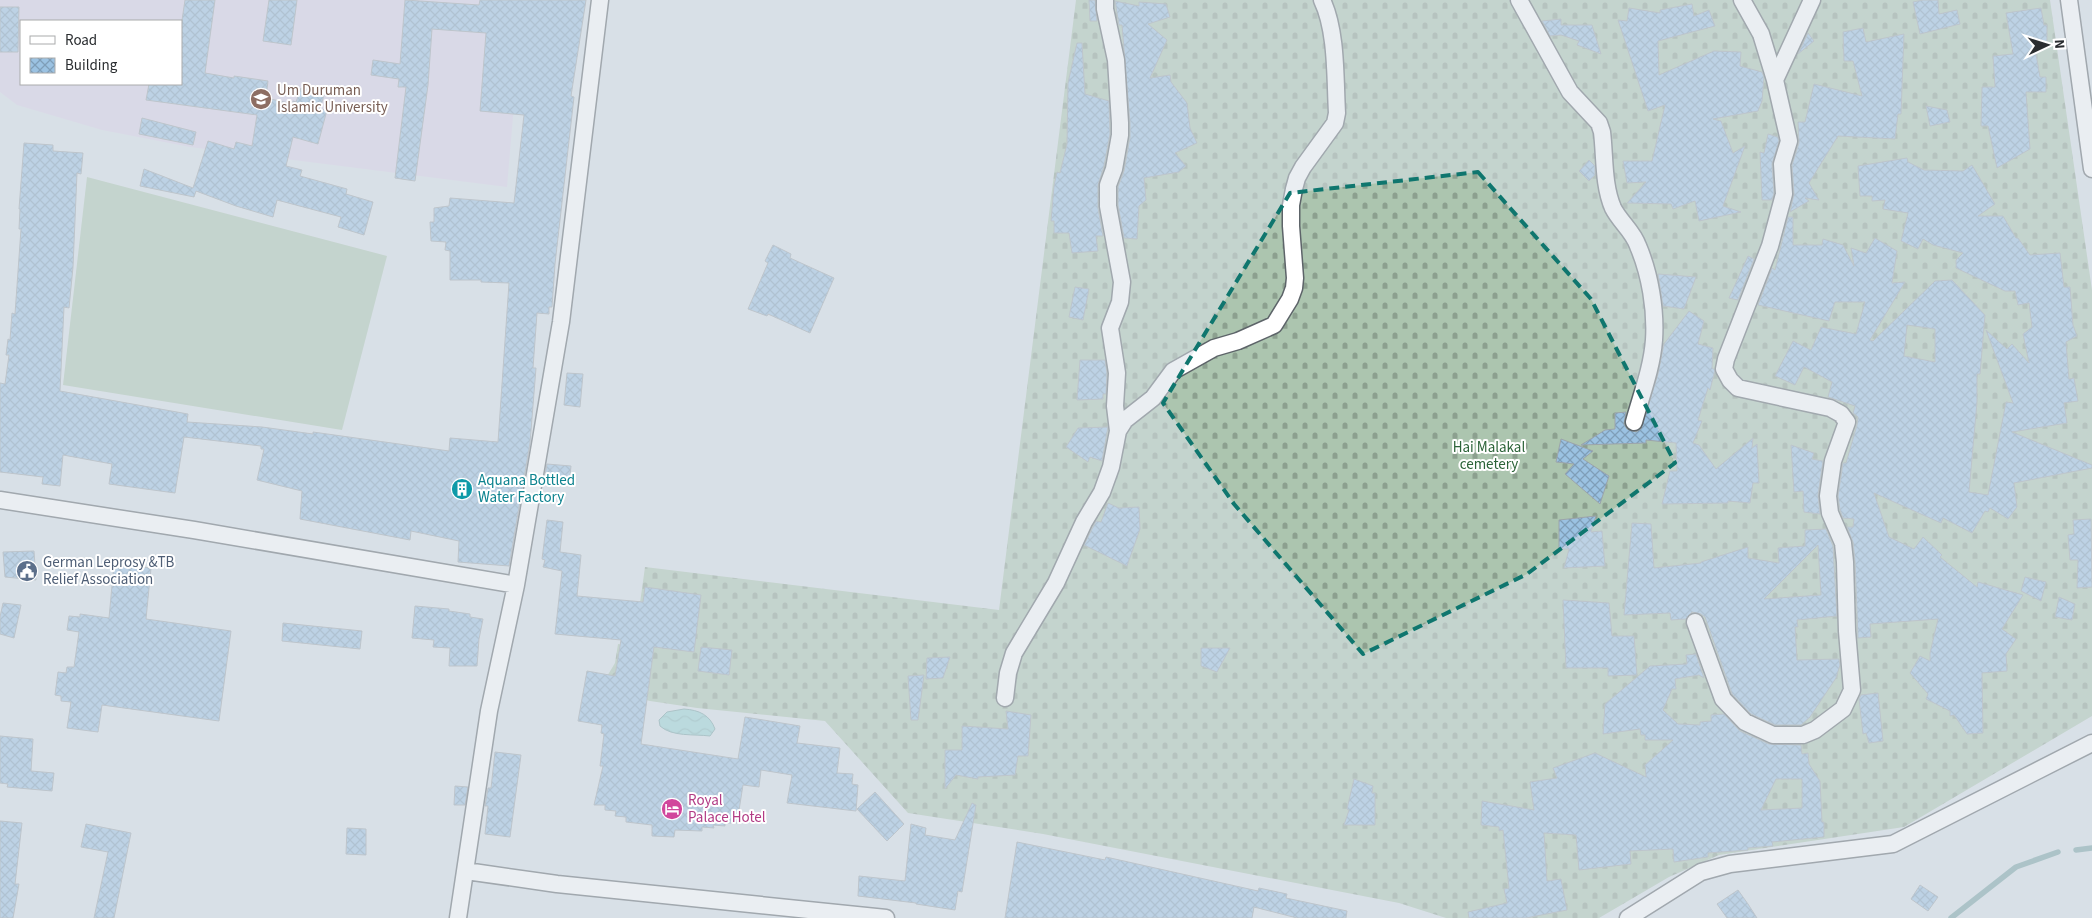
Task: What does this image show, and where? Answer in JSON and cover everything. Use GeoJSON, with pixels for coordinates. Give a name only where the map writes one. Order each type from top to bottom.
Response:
{"type":"FeatureCollection","features":[{"type":"Feature","properties":{"kind":"street"},"geometry":{"type":"LineString","coordinates":[[458,918],[489,711],[516,586],[561,322],[600,0]]}},
{"type":"Feature","properties":{"kind":"street"},"geometry":{"type":"LineString","coordinates":[[1005,698],[1008,673],[1014,653],[1056,584],[1084,522],[1102,492],[1111,467],[1118,431],[1115,406],[1117,373],[1110,328],[1120,302],[1122,282],[1108,206],[1108,185],[1114,169],[1120,135],[1120,123],[1117,66],[1105,9],[1105,0]]}},
{"type":"Feature","properties":{"kind":"street"},"geometry":{"type":"LineString","coordinates":[[1118,431],[1125,420],[1153,398],[1173,371],[1214,348],[1238,341],[1274,325],[1290,299],[1295,278],[1291,226],[1294,189],[1303,167],[1335,123],[1337,113],[1331,36],[1326,8],[1322,0]]}},
{"type":"Feature","properties":{"kind":"street"},"geometry":{"type":"LineString","coordinates":[[1519,0],[1570,92],[1599,123],[1602,132],[1608,192],[1613,208],[1633,234],[1644,262],[1652,301],[1654,340],[1634,422]]}},
{"type":"Feature","properties":{"kind":"street"},"geometry":{"type":"LineString","coordinates":[[1695,622],[1723,699],[1736,714],[1757,729],[1773,735],[1791,736],[1809,733],[1826,723],[1843,709],[1852,690],[1843,543],[1830,513],[1828,496],[1833,461],[1847,422],[1842,414],[1830,408],[1738,388],[1730,380],[1724,368],[1737,328],[1770,246],[1784,194],[1782,164],[1789,141],[1775,80],[1761,34],[1742,0]]}},
{"type":"Feature","properties":{"kind":"street"},"geometry":{"type":"LineString","coordinates":[[1775,80],[1812,0]]}},
{"type":"Feature","properties":{"kind":"street"},"geometry":{"type":"LineString","coordinates":[[2069,0],[2092,169]]}},
{"type":"Feature","properties":{"kind":"street"},"geometry":{"type":"LineString","coordinates":[[0,500],[204,531],[516,586]]}},
{"type":"Feature","properties":{"kind":"street"},"geometry":{"type":"LineString","coordinates":[[1628,918],[1701,872],[1730,864],[1893,844],[2092,743]]}},
{"type":"Feature","properties":{"kind":"street"},"geometry":{"type":"LineString","coordinates":[[466,871],[557,884],[672,894],[886,918]]}},
{"type":"Feature","properties":{"kind":"highlighted area"},"geometry":{"type":"Polygon","coordinates":[[[1478,172],[1591,299],[1675,463],[1527,574],[1363,654],[1234,504],[1163,403],[1290,193],[1478,172]]]}},
{"type":"Feature","properties":{"kind":"shaded area","name":"Um Duruman Islamic University"},"geometry":{"type":"Polygon","coordinates":[[[0,0],[523,0],[507,187],[190,147],[102,130],[17,105],[0,92],[0,0]]]}},
{"type":"Feature","properties":{"kind":"green space","name":"Hai Malakal cemetery"},"geometry":{"type":"Polygon","coordinates":[[[1076,0],[2050,0],[2092,290],[2092,716],[1904,827],[1719,855],[1669,877],[1599,918],[1446,918],[1399,903],[1043,834],[908,813],[825,721],[697,708],[650,701],[600,688],[615,663],[618,644],[634,646],[645,567],[999,610],[1076,0]]]}},
{"type":"Feature","properties":{"kind":"green space"},"geometry":{"type":"Polygon","coordinates":[[[87,177],[387,256],[342,430],[63,385],[87,177]]]}},
{"type":"Feature","properties":{"kind":"water"},"geometry":{"type":"Polygon","coordinates":[[[684,709],[699,712],[710,720],[715,729],[710,736],[671,732],[660,726],[659,720],[667,712],[684,709]]]}},
{"type":"Feature","properties":{"kind":"building"},"geometry":{"type":"Polygon","coordinates":[[[185,0],[215,0],[205,73],[268,81],[266,98],[293,104],[293,101],[296,102],[301,88],[324,95],[320,109],[327,110],[318,144],[293,137],[286,166],[302,170],[300,176],[347,189],[346,194],[373,202],[364,235],[338,227],[341,217],[277,200],[273,217],[196,191],[194,197],[140,186],[144,169],[193,188],[208,141],[234,149],[236,142],[252,146],[257,115],[146,100],[149,85],[182,85],[182,20],[185,0]]]}},
{"type":"Feature","properties":{"kind":"building"},"geometry":{"type":"Polygon","coordinates":[[[269,0],[297,0],[291,45],[263,41],[269,0]]]}},
{"type":"Feature","properties":{"kind":"building"},"geometry":{"type":"Polygon","coordinates":[[[405,0],[479,5],[480,0],[586,0],[571,96],[574,97],[552,307],[549,307],[549,314],[537,313],[533,368],[536,368],[530,443],[509,566],[458,562],[459,541],[411,531],[410,540],[300,519],[302,491],[257,480],[264,449],[261,449],[261,446],[184,437],[175,493],[109,484],[112,464],[63,455],[60,486],[42,484],[43,477],[0,472],[0,383],[5,384],[9,355],[6,355],[8,339],[10,340],[12,313],[15,314],[21,229],[19,229],[19,209],[24,143],[53,145],[53,151],[83,153],[81,174],[77,173],[73,267],[69,308],[64,307],[60,391],[188,414],[187,422],[262,427],[313,434],[313,432],[449,451],[450,438],[498,442],[509,283],[481,282],[481,280],[450,280],[450,251],[445,250],[446,242],[431,241],[430,222],[434,222],[434,208],[449,206],[450,198],[514,203],[524,115],[480,111],[486,33],[432,29],[428,85],[415,181],[395,178],[406,87],[398,87],[399,79],[371,75],[373,60],[400,64],[405,0]]]}},
{"type":"Feature","properties":{"kind":"building"},"geometry":{"type":"Polygon","coordinates":[[[1089,0],[1095,0],[1097,21],[1090,21],[1089,0]]]}},
{"type":"Feature","properties":{"kind":"building"},"geometry":{"type":"Polygon","coordinates":[[[1938,0],[1939,14],[1957,10],[1960,24],[1920,34],[1913,2],[1938,0]]]}},
{"type":"Feature","properties":{"kind":"building"},"geometry":{"type":"Polygon","coordinates":[[[1115,1],[1139,6],[1139,2],[1166,4],[1170,17],[1148,24],[1167,40],[1150,78],[1170,75],[1171,82],[1187,103],[1190,128],[1197,143],[1175,153],[1186,166],[1179,172],[1144,178],[1146,200],[1139,206],[1137,239],[1124,238],[1118,205],[1118,187],[1124,171],[1130,137],[1130,123],[1122,25],[1119,25],[1115,1]]]}},
{"type":"Feature","properties":{"kind":"building"},"geometry":{"type":"Polygon","coordinates":[[[1692,4],[1694,16],[1709,10],[1715,26],[1658,41],[1659,75],[1714,51],[1741,52],[1740,66],[1762,72],[1764,77],[1762,101],[1758,111],[1713,119],[1721,121],[1733,153],[1745,146],[1723,206],[1741,212],[1699,221],[1695,201],[1673,209],[1671,204],[1627,203],[1646,182],[1627,183],[1623,161],[1652,161],[1665,105],[1648,111],[1618,20],[1627,21],[1629,8],[1660,13],[1660,10],[1692,4]]]}},
{"type":"Feature","properties":{"kind":"building"},"geometry":{"type":"Polygon","coordinates":[[[0,7],[19,7],[18,52],[0,52],[0,7]]]}},
{"type":"Feature","properties":{"kind":"building"},"geometry":{"type":"Polygon","coordinates":[[[2041,8],[2044,25],[2047,25],[2047,48],[2035,48],[2040,77],[2046,77],[2046,92],[2026,92],[2030,149],[1997,168],[1988,126],[1981,126],[1982,87],[1995,87],[1993,56],[2013,54],[2006,13],[2041,8]]]}},
{"type":"Feature","properties":{"kind":"building"},"geometry":{"type":"Polygon","coordinates":[[[1561,19],[1561,25],[1592,25],[1601,54],[1577,45],[1579,41],[1561,35],[1550,36],[1542,21],[1561,19]]]}},
{"type":"Feature","properties":{"kind":"building"},"geometry":{"type":"Polygon","coordinates":[[[1863,28],[1866,42],[1904,34],[1901,114],[1898,114],[1895,139],[1838,136],[1809,183],[1819,200],[1805,198],[1809,201],[1790,212],[1794,194],[1792,165],[1799,143],[1798,122],[1805,122],[1814,84],[1862,96],[1853,61],[1844,61],[1843,32],[1863,28]]]}},
{"type":"Feature","properties":{"kind":"building"},"geometry":{"type":"Polygon","coordinates":[[[1808,33],[1814,41],[1798,54],[1808,33]]]}},
{"type":"Feature","properties":{"kind":"building"},"geometry":{"type":"Polygon","coordinates":[[[1077,43],[1082,43],[1085,94],[1109,101],[1110,134],[1098,185],[1098,208],[1103,236],[1096,236],[1098,251],[1072,253],[1069,233],[1054,233],[1054,221],[1051,221],[1054,186],[1057,172],[1060,173],[1067,144],[1068,83],[1077,43]]]}},
{"type":"Feature","properties":{"kind":"building"},"geometry":{"type":"Polygon","coordinates":[[[1926,106],[1947,110],[1950,122],[1930,126],[1926,106]]]}},
{"type":"Feature","properties":{"kind":"building"},"geometry":{"type":"Polygon","coordinates":[[[142,118],[196,132],[193,145],[139,134],[142,118]]]}},
{"type":"Feature","properties":{"kind":"building"},"geometry":{"type":"Polygon","coordinates":[[[1768,134],[1778,137],[1779,141],[1772,164],[1774,193],[1772,200],[1762,200],[1760,152],[1764,153],[1768,134]]]}},
{"type":"Feature","properties":{"kind":"building"},"geometry":{"type":"Polygon","coordinates":[[[1907,158],[1908,162],[1924,170],[1963,171],[1972,165],[1995,204],[1978,216],[2003,216],[2016,238],[2018,238],[2030,255],[2060,253],[2064,287],[2070,287],[2073,325],[2077,336],[2066,342],[2069,379],[2074,378],[2078,401],[2064,403],[2067,423],[2012,432],[2092,465],[2092,468],[2014,483],[2017,507],[2008,519],[1990,508],[1988,512],[1985,511],[1972,533],[1943,518],[1941,523],[1874,493],[1889,537],[1914,549],[1923,537],[1942,555],[1940,557],[1977,587],[1978,582],[2023,595],[2002,629],[2016,639],[2006,654],[2007,671],[1982,673],[1983,733],[1967,734],[1954,715],[1950,716],[1950,711],[1926,699],[1928,694],[1910,673],[1920,656],[1930,661],[1938,619],[1870,624],[1871,637],[1858,638],[1855,561],[1853,542],[1847,527],[1853,527],[1854,519],[1843,518],[1838,496],[1843,463],[1846,463],[1857,425],[1858,417],[1853,413],[1855,406],[1828,397],[1832,382],[1804,367],[1795,385],[1775,376],[1793,341],[1811,350],[1821,327],[1856,334],[1865,302],[1835,302],[1829,321],[1758,305],[1772,268],[1775,270],[1788,217],[1793,217],[1793,245],[1822,245],[1823,239],[1843,245],[1854,266],[1851,248],[1866,253],[1875,238],[1897,251],[1892,283],[1905,282],[1870,340],[1873,341],[1935,281],[1952,280],[1985,315],[1980,374],[1977,374],[1977,402],[1969,492],[1988,495],[2006,402],[2013,403],[1986,330],[2007,349],[2012,344],[2029,363],[2023,334],[2032,327],[2029,303],[2018,305],[2015,291],[2005,291],[1956,268],[1956,260],[1963,253],[1933,245],[1923,239],[1918,249],[1901,241],[1908,213],[1883,209],[1885,200],[1872,201],[1872,196],[1860,196],[1858,166],[1907,158]],[[1907,325],[1904,356],[1935,362],[1935,329],[1907,325]]]}},
{"type":"Feature","properties":{"kind":"building"},"geometry":{"type":"Polygon","coordinates":[[[1589,160],[1595,166],[1595,175],[1589,181],[1579,171],[1589,160]]]}},
{"type":"Feature","properties":{"kind":"building"},"geometry":{"type":"Polygon","coordinates":[[[773,245],[791,254],[790,258],[834,278],[810,333],[768,314],[767,316],[748,309],[768,263],[765,261],[773,245]]]}},
{"type":"Feature","properties":{"kind":"building"},"geometry":{"type":"Polygon","coordinates":[[[1748,256],[1754,259],[1738,300],[1729,298],[1748,256]]]}},
{"type":"Feature","properties":{"kind":"building"},"geometry":{"type":"Polygon","coordinates":[[[1658,274],[1696,277],[1684,309],[1663,306],[1658,274]]]}},
{"type":"Feature","properties":{"kind":"building"},"geometry":{"type":"Polygon","coordinates":[[[1075,287],[1089,289],[1083,320],[1069,317],[1075,287]]]}},
{"type":"Feature","properties":{"kind":"building"},"geometry":{"type":"Polygon","coordinates":[[[1689,311],[1704,321],[1698,344],[1713,348],[1712,368],[1715,370],[1710,390],[1708,388],[1698,420],[1702,421],[1693,443],[1699,445],[1716,469],[1753,438],[1752,448],[1757,444],[1759,483],[1753,483],[1750,503],[1728,501],[1728,503],[1662,504],[1670,471],[1677,471],[1676,443],[1646,440],[1646,443],[1581,445],[1605,430],[1615,429],[1615,413],[1626,412],[1624,424],[1627,429],[1636,432],[1641,429],[1658,374],[1664,344],[1689,311]]]}},
{"type":"Feature","properties":{"kind":"building"},"geometry":{"type":"Polygon","coordinates":[[[1080,360],[1105,360],[1107,373],[1106,394],[1103,394],[1103,399],[1077,400],[1080,360]]]}},
{"type":"Feature","properties":{"kind":"building"},"geometry":{"type":"Polygon","coordinates":[[[567,373],[583,374],[580,407],[564,405],[567,373]]]}},
{"type":"Feature","properties":{"kind":"building"},"geometry":{"type":"Polygon","coordinates":[[[1108,427],[1102,461],[1090,457],[1088,462],[1066,447],[1078,428],[1108,427]]]}},
{"type":"Feature","properties":{"kind":"building"},"geometry":{"type":"Polygon","coordinates":[[[1561,439],[1593,451],[1583,459],[1609,476],[1600,504],[1565,474],[1574,464],[1556,462],[1561,439]]]}},
{"type":"Feature","properties":{"kind":"building"},"geometry":{"type":"Polygon","coordinates":[[[1791,445],[1814,453],[1812,459],[1823,461],[1818,495],[1820,514],[1804,512],[1803,491],[1794,492],[1791,445]]]}},
{"type":"Feature","properties":{"kind":"building"},"geometry":{"type":"Polygon","coordinates":[[[547,464],[571,466],[569,485],[544,481],[547,464]]]}},
{"type":"Feature","properties":{"kind":"building"},"geometry":{"type":"Polygon","coordinates":[[[1108,503],[1119,508],[1139,507],[1140,529],[1127,566],[1084,545],[1096,521],[1101,522],[1108,503]]]}},
{"type":"Feature","properties":{"kind":"building"},"geometry":{"type":"Polygon","coordinates":[[[1596,516],[1591,532],[1602,531],[1605,566],[1564,568],[1569,549],[1559,549],[1559,520],[1596,516]]]}},
{"type":"Feature","properties":{"kind":"building"},"geometry":{"type":"Polygon","coordinates":[[[2091,519],[2092,587],[2077,588],[2078,560],[2070,560],[2068,535],[2074,534],[2073,520],[2091,519]]]}},
{"type":"Feature","properties":{"kind":"building"},"geometry":{"type":"Polygon","coordinates":[[[547,520],[563,522],[560,552],[581,555],[577,596],[643,602],[645,587],[701,595],[694,652],[654,647],[641,744],[738,759],[745,717],[800,726],[797,743],[840,748],[837,773],[853,774],[852,784],[858,785],[856,811],[787,803],[792,775],[761,770],[759,787],[743,785],[737,823],[725,823],[725,826],[713,825],[714,828],[702,827],[702,831],[675,830],[674,837],[652,836],[652,825],[626,822],[626,817],[615,816],[616,811],[605,810],[605,805],[594,805],[603,766],[600,766],[604,734],[601,733],[602,725],[578,721],[587,671],[615,676],[621,640],[555,634],[562,571],[543,567],[545,560],[542,559],[547,520]]]}},
{"type":"Feature","properties":{"kind":"building"},"geometry":{"type":"Polygon","coordinates":[[[1632,523],[1651,524],[1654,568],[1701,563],[1748,547],[1748,558],[1779,563],[1778,548],[1805,546],[1805,530],[1826,529],[1833,546],[1837,616],[1797,620],[1798,627],[1795,627],[1797,660],[1839,659],[1840,665],[1836,678],[1810,717],[1801,725],[1775,725],[1751,714],[1732,694],[1705,617],[1701,614],[1692,612],[1686,619],[1671,620],[1670,613],[1624,615],[1632,523]],[[1818,545],[1764,599],[1821,595],[1818,545]]]}},
{"type":"Feature","properties":{"kind":"building"},"geometry":{"type":"Polygon","coordinates":[[[34,551],[36,580],[5,577],[3,552],[34,551]]]}},
{"type":"Feature","properties":{"kind":"building"},"geometry":{"type":"Polygon","coordinates":[[[114,564],[151,568],[146,619],[231,631],[219,721],[102,705],[98,732],[67,728],[71,702],[61,701],[61,696],[55,695],[58,672],[66,673],[67,667],[74,667],[79,632],[67,630],[69,616],[80,617],[80,614],[109,618],[114,564]]]}},
{"type":"Feature","properties":{"kind":"building"},"geometry":{"type":"Polygon","coordinates":[[[2025,577],[2046,582],[2041,601],[2021,591],[2025,577]]]}},
{"type":"Feature","properties":{"kind":"building"},"geometry":{"type":"Polygon","coordinates":[[[2059,597],[2075,604],[2072,620],[2055,617],[2059,597]]]}},
{"type":"Feature","properties":{"kind":"building"},"geometry":{"type":"Polygon","coordinates":[[[1563,600],[1609,603],[1612,636],[1634,636],[1637,675],[1608,676],[1608,668],[1566,668],[1563,600]]]}},
{"type":"Feature","properties":{"kind":"building"},"geometry":{"type":"Polygon","coordinates":[[[3,603],[21,605],[14,638],[0,634],[0,617],[3,603]]]}},
{"type":"Feature","properties":{"kind":"building"},"geometry":{"type":"Polygon","coordinates":[[[415,606],[449,609],[449,611],[470,614],[470,617],[483,619],[477,666],[449,666],[450,648],[433,647],[434,640],[412,638],[415,606]]]}},
{"type":"Feature","properties":{"kind":"building"},"geometry":{"type":"Polygon","coordinates":[[[283,623],[362,631],[360,649],[282,641],[283,623]]]}},
{"type":"Feature","properties":{"kind":"building"},"geometry":{"type":"Polygon","coordinates":[[[701,647],[732,650],[729,675],[698,671],[701,647]]]}},
{"type":"Feature","properties":{"kind":"building"},"geometry":{"type":"Polygon","coordinates":[[[1201,648],[1230,648],[1217,672],[1201,666],[1201,648]]]}},
{"type":"Feature","properties":{"kind":"building"},"geometry":{"type":"Polygon","coordinates":[[[1696,654],[1704,678],[1699,675],[1675,679],[1676,689],[1672,689],[1663,710],[1678,724],[1700,725],[1700,722],[1711,721],[1711,715],[1724,714],[1740,731],[1769,744],[1801,745],[1802,754],[1808,753],[1809,764],[1820,781],[1824,837],[1772,842],[1773,846],[1708,853],[1708,857],[1674,862],[1673,849],[1630,851],[1631,864],[1579,870],[1576,835],[1544,833],[1547,881],[1561,879],[1567,910],[1526,918],[1469,918],[1468,912],[1507,903],[1504,889],[1509,888],[1503,830],[1499,831],[1499,827],[1481,825],[1482,801],[1534,810],[1530,782],[1557,778],[1553,768],[1595,753],[1646,777],[1645,765],[1673,740],[1645,740],[1645,735],[1641,735],[1640,729],[1603,734],[1605,704],[1650,666],[1687,664],[1686,655],[1696,654]],[[1776,779],[1761,810],[1802,808],[1802,779],[1776,779]]]}},
{"type":"Feature","properties":{"kind":"building"},"geometry":{"type":"Polygon","coordinates":[[[950,657],[943,678],[926,679],[927,658],[950,657]]]}},
{"type":"Feature","properties":{"kind":"building"},"geometry":{"type":"Polygon","coordinates":[[[924,675],[918,720],[911,720],[908,676],[924,675]]]}},
{"type":"Feature","properties":{"kind":"building"},"geometry":{"type":"Polygon","coordinates":[[[1878,693],[1883,741],[1869,743],[1866,733],[1863,734],[1859,699],[1861,695],[1878,693]]]}},
{"type":"Feature","properties":{"kind":"building"},"geometry":{"type":"Polygon","coordinates":[[[1006,711],[1031,715],[1028,756],[1018,756],[1015,775],[978,777],[978,779],[956,775],[945,789],[945,750],[962,750],[962,726],[1008,729],[1006,711]]]}},
{"type":"Feature","properties":{"kind":"building"},"geometry":{"type":"Polygon","coordinates":[[[0,736],[33,739],[31,771],[54,773],[52,791],[7,787],[8,784],[0,783],[0,736]]]}},
{"type":"Feature","properties":{"kind":"building"},"geometry":{"type":"Polygon","coordinates":[[[495,752],[521,755],[510,837],[485,834],[488,806],[485,806],[488,788],[491,788],[495,752]]]}},
{"type":"Feature","properties":{"kind":"building"},"geometry":{"type":"Polygon","coordinates":[[[1354,779],[1373,786],[1372,793],[1375,793],[1375,825],[1344,825],[1349,810],[1347,809],[1354,779]]]}},
{"type":"Feature","properties":{"kind":"building"},"geometry":{"type":"Polygon","coordinates":[[[455,786],[468,787],[465,805],[454,805],[455,786]]]}},
{"type":"Feature","properties":{"kind":"building"},"geometry":{"type":"Polygon","coordinates":[[[875,792],[904,824],[887,841],[857,809],[875,792]]]}},
{"type":"Feature","properties":{"kind":"building"},"geometry":{"type":"Polygon","coordinates":[[[972,803],[976,805],[962,892],[958,891],[955,910],[858,896],[859,876],[905,881],[911,824],[926,828],[925,835],[955,840],[972,803]]]}},
{"type":"Feature","properties":{"kind":"building"},"geometry":{"type":"Polygon","coordinates":[[[0,821],[22,823],[15,884],[19,884],[13,918],[0,918],[0,821]]]}},
{"type":"Feature","properties":{"kind":"building"},"geometry":{"type":"Polygon","coordinates":[[[86,824],[131,833],[114,918],[94,918],[108,852],[81,847],[86,824]]]}},
{"type":"Feature","properties":{"kind":"building"},"geometry":{"type":"Polygon","coordinates":[[[347,828],[366,829],[366,855],[346,854],[347,828]]]}},
{"type":"Feature","properties":{"kind":"building"},"geometry":{"type":"Polygon","coordinates":[[[1017,842],[1105,860],[1106,857],[1258,891],[1259,888],[1287,894],[1286,898],[1347,911],[1346,918],[1297,918],[1254,907],[1252,918],[1005,918],[1017,842]]]}},
{"type":"Feature","properties":{"kind":"building"},"geometry":{"type":"Polygon","coordinates":[[[1920,885],[1938,897],[1928,911],[1911,899],[1920,885]]]}},
{"type":"Feature","properties":{"kind":"building"},"geometry":{"type":"Polygon","coordinates":[[[1738,890],[1757,918],[1727,918],[1717,904],[1738,890]]]}},
{"type":"Feature","properties":{"kind":"waterway"},"geometry":{"type":"LineString","coordinates":[[2076,850],[2092,848]]}},
{"type":"Feature","properties":{"kind":"waterway"},"geometry":{"type":"LineString","coordinates":[[1951,918],[2016,867],[2058,852]]}},
{"type":"Feature","properties":{"kind":"place","name":"Um Duruman Islamic University"},"geometry":{"type":"Point","coordinates":[261,99]}},
{"type":"Feature","properties":{"kind":"place","name":"Aquana Bottled Water Factory"},"geometry":{"type":"Point","coordinates":[462,489]}},
{"type":"Feature","properties":{"kind":"place","name":"German Leprosy &TB Relief Association"},"geometry":{"type":"Point","coordinates":[27,571]}},
{"type":"Feature","properties":{"kind":"place","name":"Royal Palace Hotel"},"geometry":{"type":"Point","coordinates":[672,809]}}]}
